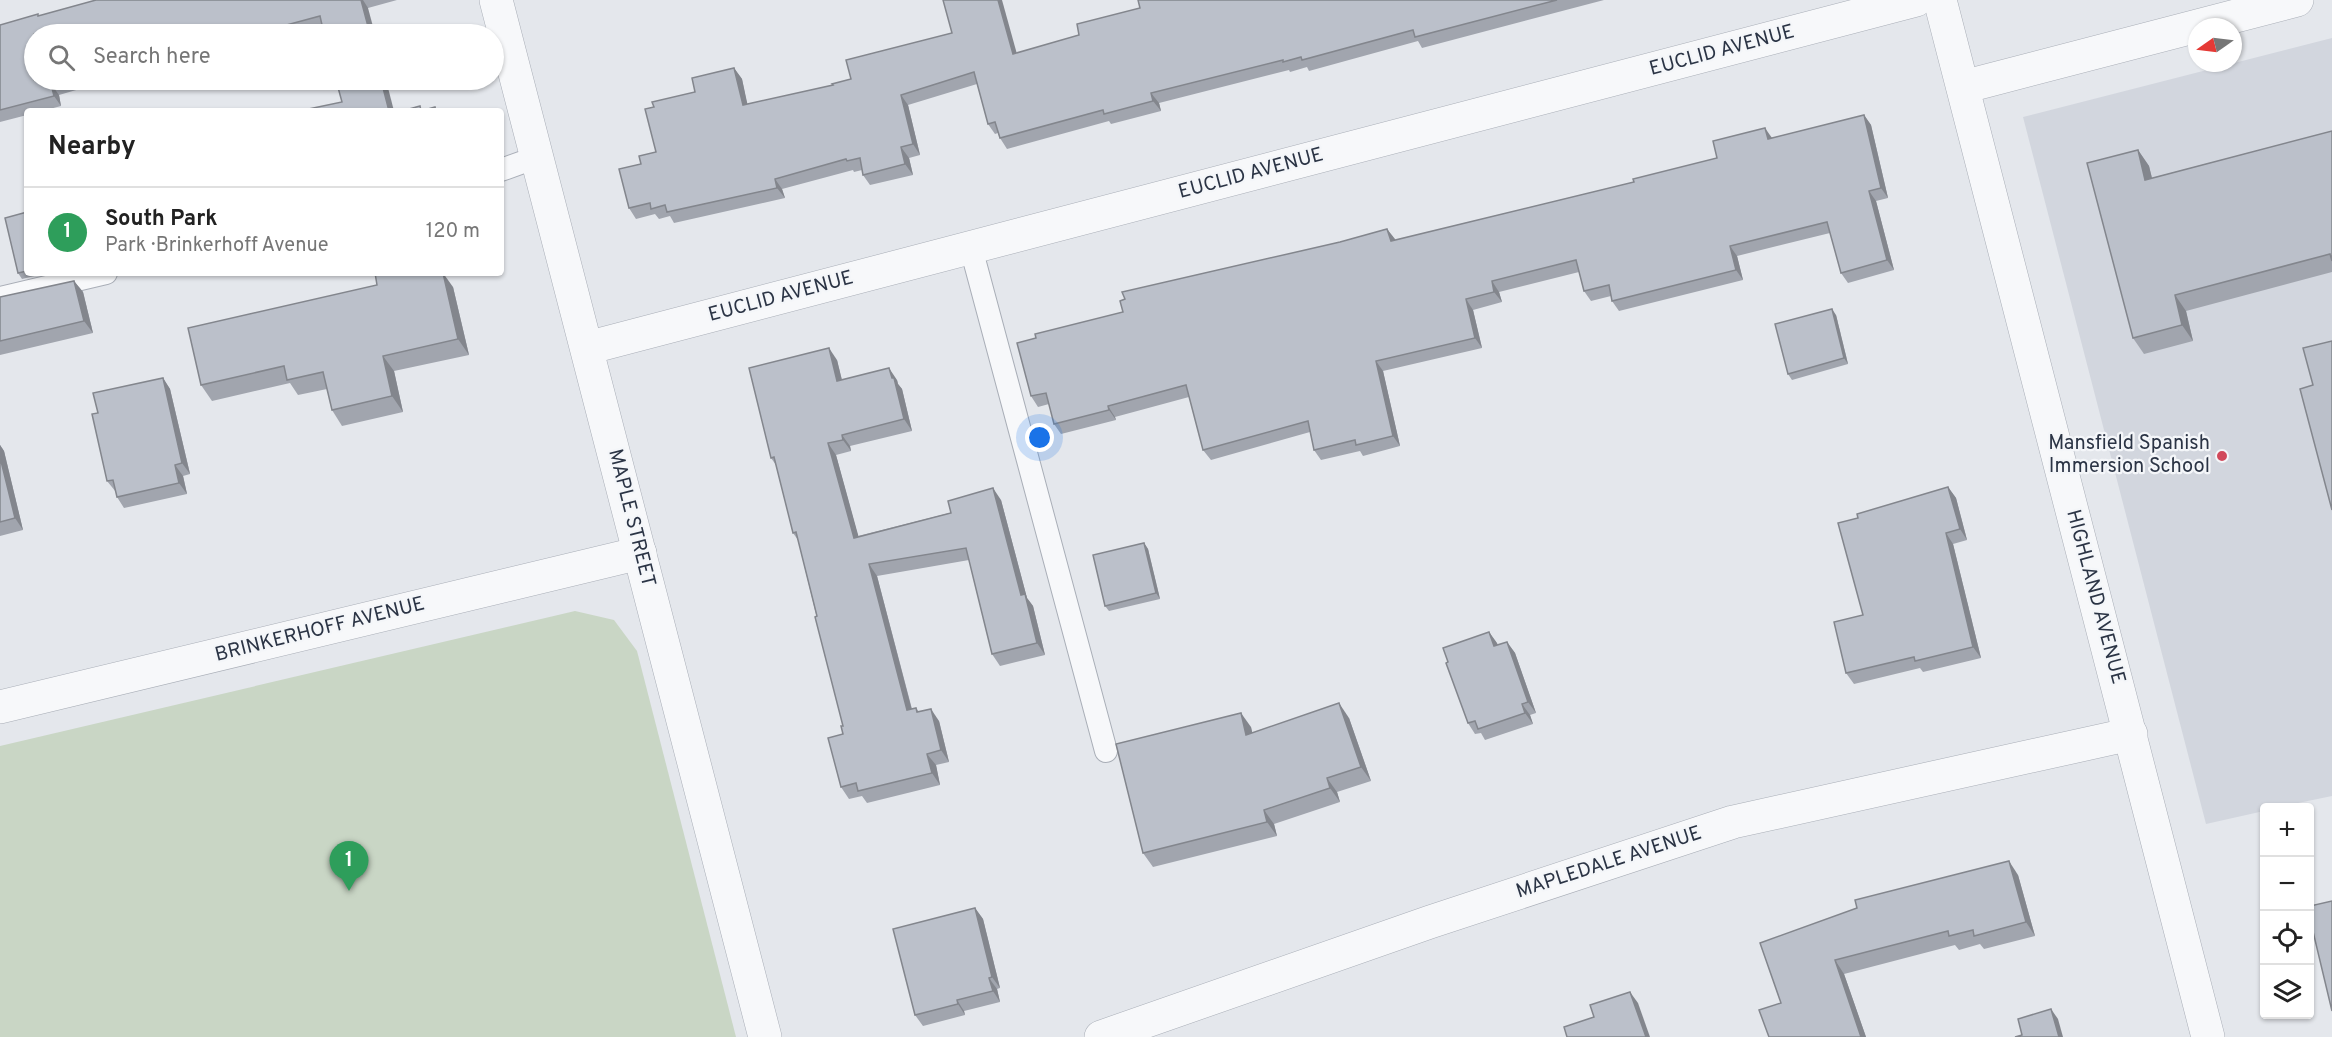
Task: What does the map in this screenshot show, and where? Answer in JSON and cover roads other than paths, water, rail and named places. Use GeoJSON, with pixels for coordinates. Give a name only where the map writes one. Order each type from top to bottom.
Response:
{"type":"FeatureCollection","features":[{"type":"Feature","properties":{"kind":"street","name":"MAPLE STREET"},"geometry":{"type":"LineString","coordinates":[[496,0],[502,24]]}},
{"type":"Feature","properties":{"kind":"street","name":"EUCLID AVENUE"},"geometry":{"type":"LineString","coordinates":[[587,348],[1916,0]]}},
{"type":"Feature","properties":{"kind":"street","name":"HIGHLAND AVENUE"},"geometry":{"type":"LineString","coordinates":[[1940,0],[2208,1037]]}},
{"type":"Feature","properties":{"kind":"street"},"geometry":{"type":"LineString","coordinates":[[1963,87],[2297,0]]}},
{"type":"Feature","properties":{"kind":"street","name":"MAPLE STREET"},"geometry":{"type":"LineString","coordinates":[[504,31],[765,1037]]}},
{"type":"Feature","properties":{"kind":"street","name":"BRINKERHOFF AVENUE"},"geometry":{"type":"LineString","coordinates":[[0,707],[639,553]]}},
{"type":"Feature","properties":{"kind":"street","name":"MAPLEDALE AVENUE"},"geometry":{"type":"LineString","coordinates":[[1101,1037],[1430,922],[1733,822],[2131,734]]}},
{"type":"Feature","properties":{"kind":"lane"},"geometry":{"type":"LineString","coordinates":[[504,169],[537,157]]}},
{"type":"Feature","properties":{"kind":"lane"},"geometry":{"type":"LineString","coordinates":[[971,248],[1106,751]]}},
{"type":"Feature","properties":{"kind":"lane"},"geometry":{"type":"LineString","coordinates":[[0,298],[93,276]]}},
{"type":"Feature","properties":{"kind":"place","name":"Mansfield Spanish Immersion School"},"geometry":{"type":"Point","coordinates":[2222,456]}},
{"type":"Feature","properties":{"kind":"place","name":"South Park"},"geometry":{"type":"Point","coordinates":[349,891]}}]}
